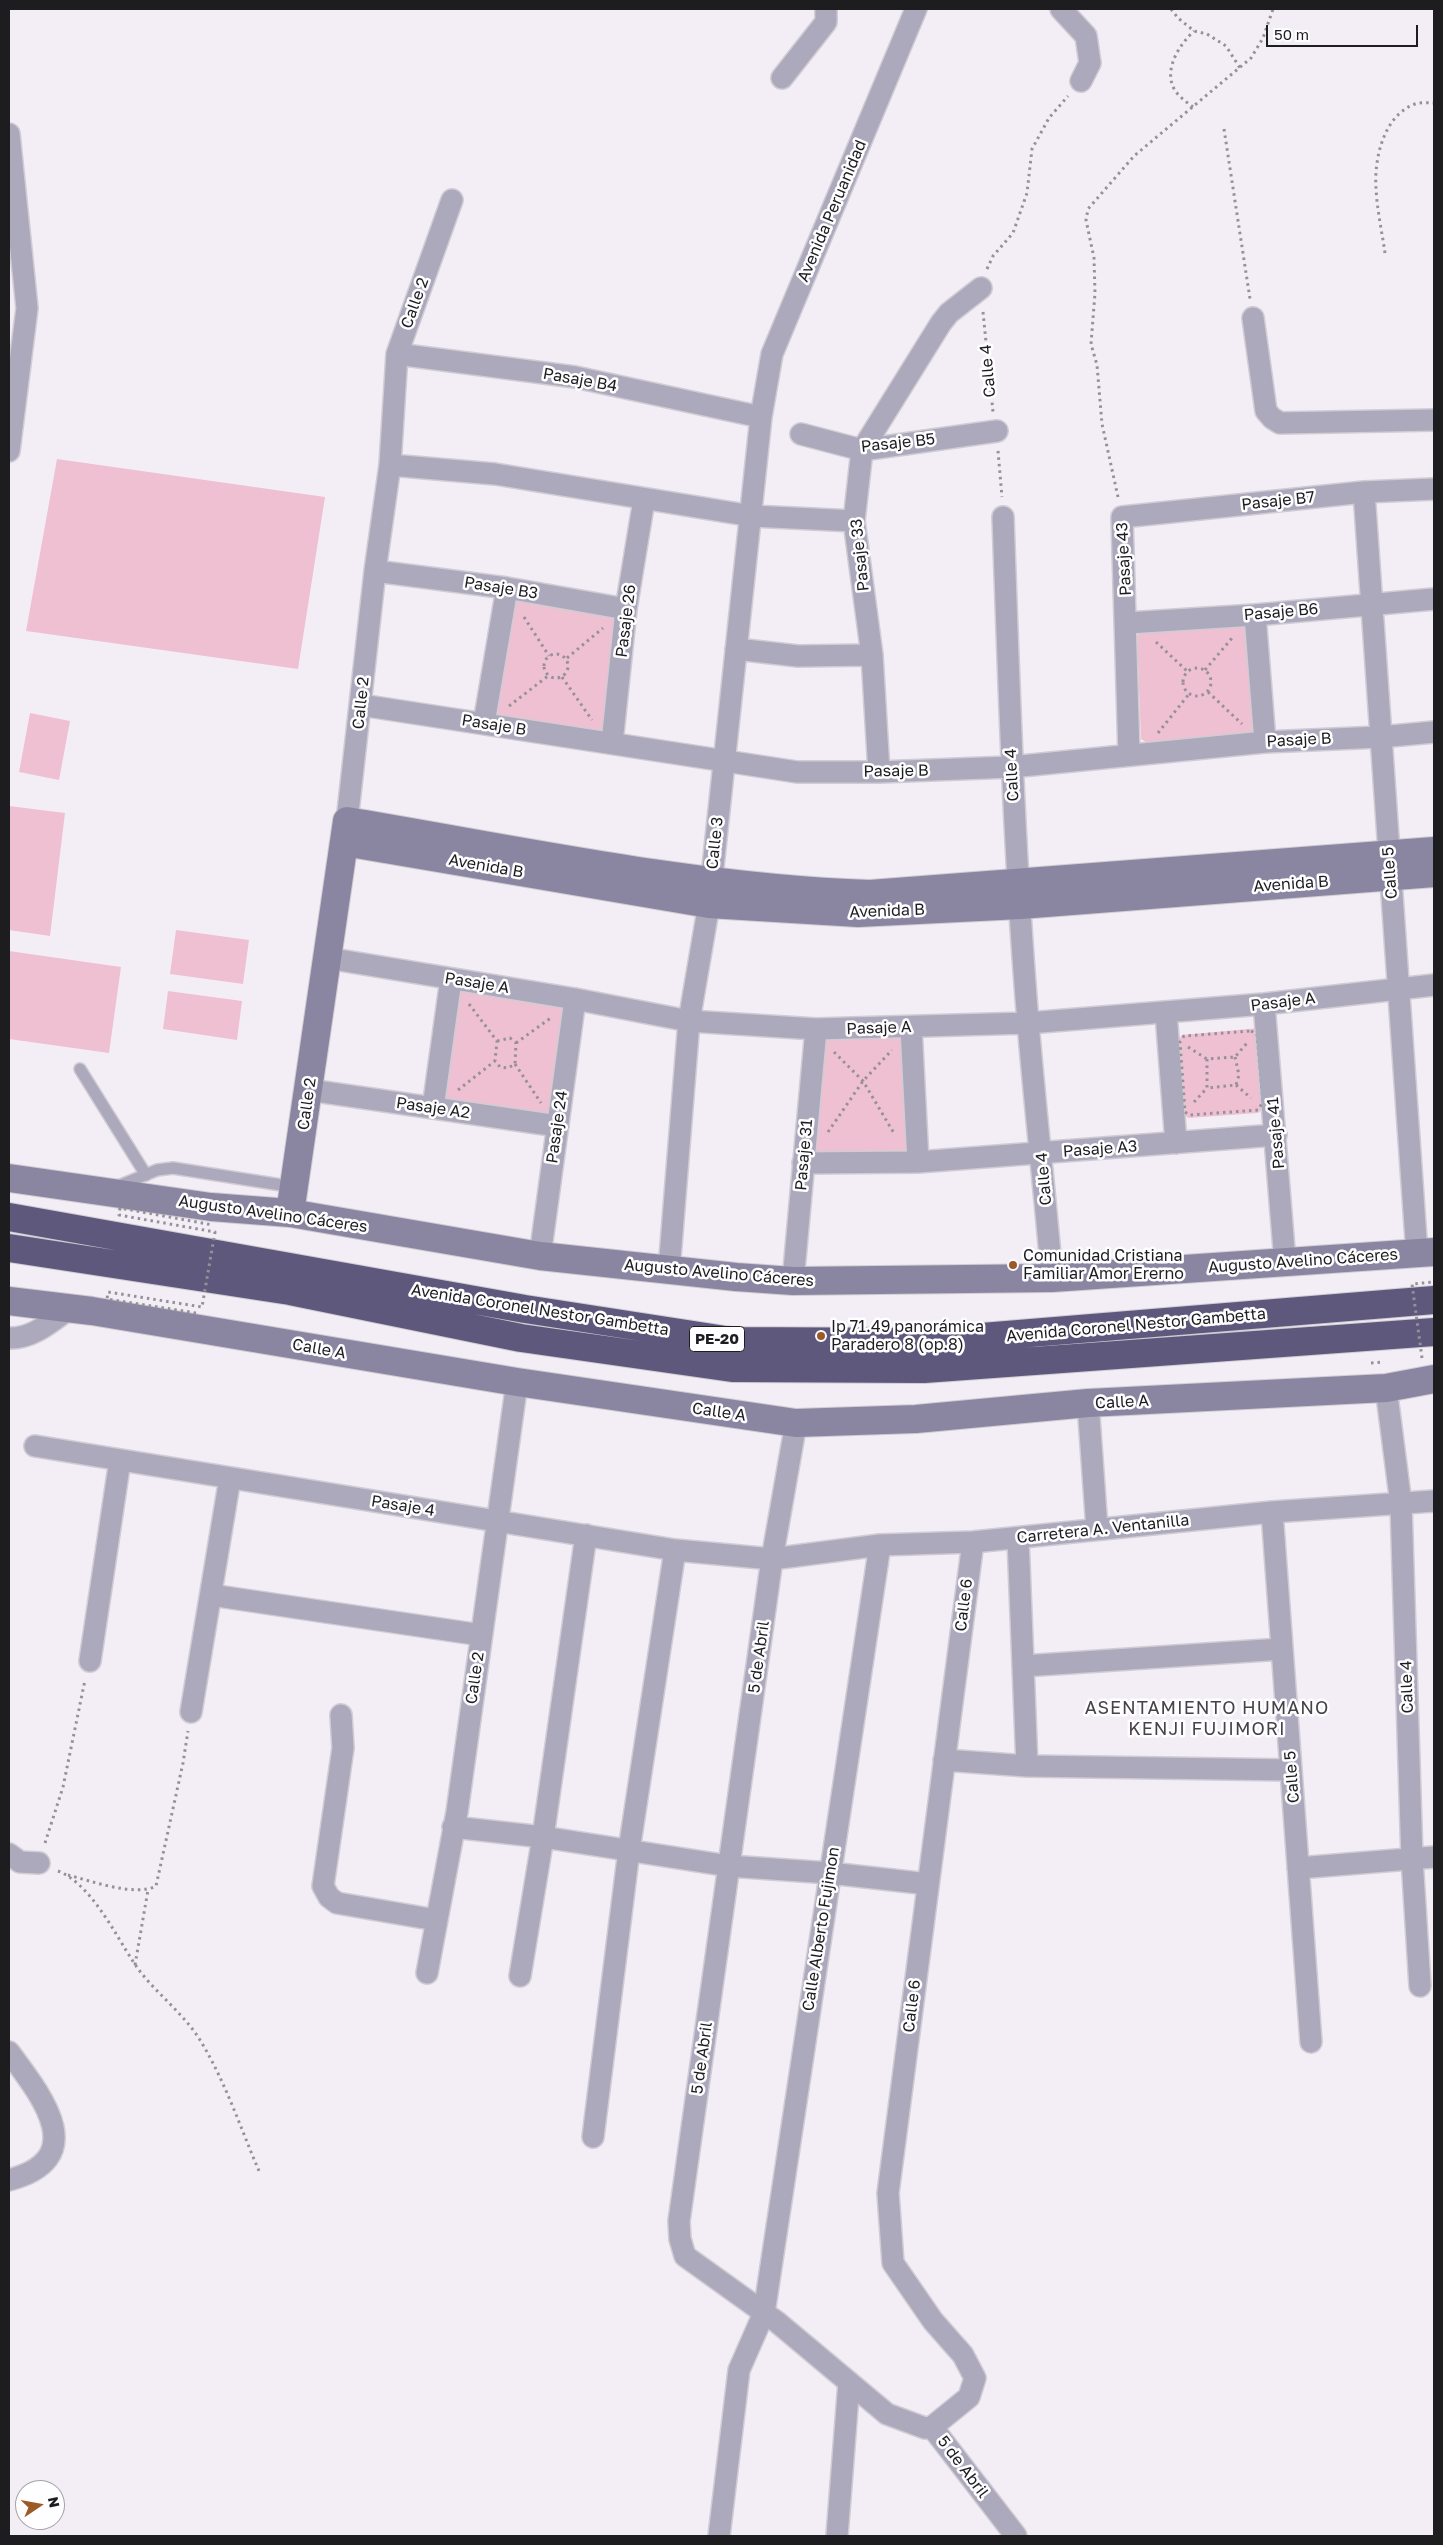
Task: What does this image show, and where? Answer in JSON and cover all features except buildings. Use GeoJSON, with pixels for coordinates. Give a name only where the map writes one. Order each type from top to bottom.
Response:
{"type":"FeatureCollection","features":[{"type":"Feature","properties":{"kind":"highway","name":"Avenida Coronel Nestor Gambetta"},"geometry":{"type":"LineString","coordinates":[[9,1217],[525,1309],[732,1341],[921,1342],[1434,1300]]}},
{"type":"Feature","properties":{"kind":"highway","name":"Avenida Coronel Nestor Gambetta"},"geometry":{"type":"LineString","coordinates":[[9,1248],[290,1291],[521,1338],[732,1368],[924,1369],[1434,1332]]}},
{"type":"Feature","properties":{"kind":"street"},"geometry":{"type":"LineString","coordinates":[[782,78],[826,22],[826,9]]}},
{"type":"Feature","properties":{"kind":"street","name":"Avenida Peruanidad"},"geometry":{"type":"LineString","coordinates":[[761,417],[772,354],[916,9]]}},
{"type":"Feature","properties":{"kind":"street"},"geometry":{"type":"LineString","coordinates":[[1061,9],[1086,36],[1090,63],[1081,81]]}},
{"type":"Feature","properties":{"kind":"street"},"geometry":{"type":"LineString","coordinates":[[9,134],[27,308],[9,451]]}},
{"type":"Feature","properties":{"kind":"street","name":"Calle 2"},"geometry":{"type":"LineString","coordinates":[[290,1213],[346,832],[375,571],[390,465],[397,354],[452,200]]}},
{"type":"Feature","properties":{"kind":"street","name":"Pasaje 33"},"geometry":{"type":"LineString","coordinates":[[879,772],[872,655],[854,521],[862,450],[948,313],[983,281]]}},
{"type":"Feature","properties":{"kind":"street"},"geometry":{"type":"LineString","coordinates":[[1253,318],[1266,411],[1280,423],[1434,420]]}},
{"type":"Feature","properties":{"kind":"street","name":"Pasaje B4"},"geometry":{"type":"LineString","coordinates":[[397,354],[575,377],[761,417]]}},
{"type":"Feature","properties":{"kind":"street","name":"Calle 3"},"geometry":{"type":"LineString","coordinates":[[669,1270],[689,1020],[710,893],[752,516],[761,417]]}},
{"type":"Feature","properties":{"kind":"street","name":"Pasaje B5"},"geometry":{"type":"LineString","coordinates":[[801,434],[862,450],[997,431]]}},
{"type":"Feature","properties":{"kind":"street"},"geometry":{"type":"LineString","coordinates":[[390,465],[495,474],[644,500],[752,516],[854,521]]}},
{"type":"Feature","properties":{"kind":"street","name":"Pasaje B7"},"geometry":{"type":"LineString","coordinates":[[1122,517],[1364,492],[1434,489]]}},
{"type":"Feature","properties":{"kind":"street","name":"Calle 5"},"geometry":{"type":"LineString","coordinates":[[1364,492],[1398,988],[1425,1253]]}},
{"type":"Feature","properties":{"kind":"street","name":"Pasaje 26"},"geometry":{"type":"LineString","coordinates":[[612,743],[626,609],[644,500]]}},
{"type":"Feature","properties":{"kind":"street","name":"Calle 4"},"geometry":{"type":"LineString","coordinates":[[1003,517],[1011,767],[1019,893],[1028,1023],[1042,1153],[1052,1278]]}},
{"type":"Feature","properties":{"kind":"street","name":"Pasaje 43"},"geometry":{"type":"LineString","coordinates":[[1122,517],[1127,623],[1129,755]]}},
{"type":"Feature","properties":{"kind":"street","name":"Pasaje B3"},"geometry":{"type":"LineString","coordinates":[[375,571],[507,588],[626,609]]}},
{"type":"Feature","properties":{"kind":"street"},"geometry":{"type":"LineString","coordinates":[[484,723],[507,588]]}},
{"type":"Feature","properties":{"kind":"street","name":"Pasaje B6"},"geometry":{"type":"LineString","coordinates":[[1127,623],[1255,615],[1434,598]]}},
{"type":"Feature","properties":{"kind":"street"},"geometry":{"type":"LineString","coordinates":[[1255,615],[1257,736]]}},
{"type":"Feature","properties":{"kind":"street"},"geometry":{"type":"LineString","coordinates":[[736,649],[798,656],[872,655]]}},
{"type":"Feature","properties":{"kind":"street","name":"Pasaje B"},"geometry":{"type":"LineString","coordinates":[[361,706],[484,723],[797,772],[879,772],[1011,767],[1129,755],[1257,736],[1380,737],[1434,732]]}},
{"type":"Feature","properties":{"kind":"street","name":"Avenida B"},"geometry":{"type":"LineString","coordinates":[[346,832],[710,893],[858,913],[1019,893],[1389,866],[1434,873]]}},
{"type":"Feature","properties":{"kind":"street","name":"Avenida B"},"geometry":{"type":"LineString","coordinates":[[1389,866],[1434,851]]}},
{"type":"Feature","properties":{"kind":"street","name":"Pasaje A"},"geometry":{"type":"LineString","coordinates":[[327,958],[689,1020],[816,1029],[1028,1023],[1264,1004],[1434,985]]}},
{"type":"Feature","properties":{"kind":"street"},"geometry":{"type":"LineString","coordinates":[[433,1108],[451,979]]}},
{"type":"Feature","properties":{"kind":"street","name":"Pasaje 24"},"geometry":{"type":"LineString","coordinates":[[540,1256],[575,999]]}},
{"type":"Feature","properties":{"kind":"street","name":"Pasaje 41"},"geometry":{"type":"LineString","coordinates":[[1264,1004],[1285,1262]]}},
{"type":"Feature","properties":{"kind":"street"},"geometry":{"type":"LineString","coordinates":[[1166,1013],[1176,1143]]}},
{"type":"Feature","properties":{"kind":"street"},"geometry":{"type":"LineString","coordinates":[[911,1027],[918,1162]]}},
{"type":"Feature","properties":{"kind":"street","name":"Pasaje 31"},"geometry":{"type":"LineString","coordinates":[[793,1281],[802,1163],[816,1029]]}},
{"type":"Feature","properties":{"kind":"street","name":"Pasaje A2"},"geometry":{"type":"LineString","coordinates":[[309,1090],[558,1126]]}},
{"type":"Feature","properties":{"kind":"street","name":"Pasaje A3"},"geometry":{"type":"LineString","coordinates":[[802,1163],[918,1162],[1276,1136]]}},
{"type":"Feature","properties":{"kind":"street","name":"Augusto Avelino Cáceres"},"geometry":{"type":"LineString","coordinates":[[9,1178],[211,1206],[290,1213],[540,1256],[793,1281],[1052,1278],[1425,1253]]}},
{"type":"Feature","properties":{"kind":"street","name":"Calle A"},"geometry":{"type":"LineString","coordinates":[[9,1301],[70,1308],[517,1382],[796,1423],[916,1419],[1088,1403],[1386,1388],[1428,1368]]}},
{"type":"Feature","properties":{"kind":"street"},"geometry":{"type":"LineString","coordinates":[[9,1338],[20,1338],[45,1327],[70,1308]]}},
{"type":"Feature","properties":{"kind":"street","name":"Calle 2"},"geometry":{"type":"LineString","coordinates":[[427,1973],[453,1827],[517,1382]]}},
{"type":"Feature","properties":{"kind":"street","name":"Calle 4"},"geometry":{"type":"LineString","coordinates":[[1386,1388],[1401,1504],[1412,1859],[1420,1986]]}},
{"type":"Feature","properties":{"kind":"street"},"geometry":{"type":"LineString","coordinates":[[1088,1403],[1097,1529]]}},
{"type":"Feature","properties":{"kind":"street","name":"5 de Abril"},"geometry":{"type":"LineString","coordinates":[[796,1423],[772,1559],[680,2221],[680,2239],[685,2256],[764,2313],[887,2414],[925,2428],[932,2427],[1016,2536]]}},
{"type":"Feature","properties":{"kind":"street","name":"Pasaje 4"},"geometry":{"type":"LineString","coordinates":[[35,1446],[675,1550],[772,1559]]}},
{"type":"Feature","properties":{"kind":"street"},"geometry":{"type":"LineString","coordinates":[[90,1661],[120,1460]]}},
{"type":"Feature","properties":{"kind":"street"},"geometry":{"type":"LineString","coordinates":[[191,1712],[230,1478]]}},
{"type":"Feature","properties":{"kind":"street","name":"Carretera A. Ventanilla"},"geometry":{"type":"LineString","coordinates":[[772,1559],[880,1545],[973,1542],[1272,1512],[1434,1501]]}},
{"type":"Feature","properties":{"kind":"street","name":"Calle 5"},"geometry":{"type":"LineString","coordinates":[[1272,1512],[1311,2042]]}},
{"type":"Feature","properties":{"kind":"street"},"geometry":{"type":"LineString","coordinates":[[520,1976],[543,1837],[586,1535]]}},
{"type":"Feature","properties":{"kind":"street"},"geometry":{"type":"LineString","coordinates":[[1018,1538],[1027,1766]]}},
{"type":"Feature","properties":{"kind":"street","name":"Calle 6"},"geometry":{"type":"LineString","coordinates":[[932,2427],[969,2397],[975,2378],[963,2355],[933,2321],[893,2264],[888,2193],[973,1542]]}},
{"type":"Feature","properties":{"kind":"street","name":"Calle Alberto Fujimon"},"geometry":{"type":"LineString","coordinates":[[719,2536],[739,2370],[764,2313],[880,1545]]}},
{"type":"Feature","properties":{"kind":"street"},"geometry":{"type":"LineString","coordinates":[[593,2137],[629,1850],[675,1550]]}},
{"type":"Feature","properties":{"kind":"street"},"geometry":{"type":"LineString","coordinates":[[211,1595],[481,1635]]}},
{"type":"Feature","properties":{"kind":"street"},"geometry":{"type":"LineString","coordinates":[[1023,1666],[1282,1649]]}},
{"type":"Feature","properties":{"kind":"street"},"geometry":{"type":"LineString","coordinates":[[341,1715],[343,1748],[323,1886],[329,1897],[337,1903],[436,1920]]}},
{"type":"Feature","properties":{"kind":"street"},"geometry":{"type":"LineString","coordinates":[[944,1760],[1027,1766],[1291,1770]]}},
{"type":"Feature","properties":{"kind":"street"},"geometry":{"type":"LineString","coordinates":[[453,1827],[543,1837],[729,1866],[830,1873],[928,1884]]}},
{"type":"Feature","properties":{"kind":"street"},"geometry":{"type":"LineString","coordinates":[[9,1854],[20,1862],[39,1863]]}},
{"type":"Feature","properties":{"kind":"street"},"geometry":{"type":"LineString","coordinates":[[1298,1868],[1434,1857]]}},
{"type":"Feature","properties":{"kind":"street"},"geometry":{"type":"LineString","coordinates":[[9,2052],[45,2103],[54,2133],[54,2146],[48,2159],[40,2168],[9,2180]]}},
{"type":"Feature","properties":{"kind":"street"},"geometry":{"type":"LineString","coordinates":[[837,2536],[849,2382]]}},
{"type":"Feature","properties":{"kind":"lane"},"geometry":{"type":"LineString","coordinates":[[80,1069],[146,1175]]}},
{"type":"Feature","properties":{"kind":"lane"},"geometry":{"type":"LineString","coordinates":[[106,1191],[157,1170],[173,1168],[294,1187]]}},
{"type":"Feature","properties":{"kind":"path"},"geometry":{"type":"LineString","coordinates":[[1171,9],[1178,18],[1194,31],[1207,34],[1226,46],[1240,68]]}},
{"type":"Feature","properties":{"kind":"path"},"geometry":{"type":"LineString","coordinates":[[1194,31],[1182,42],[1172,64],[1172,83],[1178,93],[1193,108],[1251,58],[1263,38],[1273,9]]}},
{"type":"Feature","properties":{"kind":"path"},"geometry":{"type":"LineString","coordinates":[[983,281],[993,256],[1013,233],[1027,193],[1032,149],[1050,118],[1081,81]]}},
{"type":"Feature","properties":{"kind":"path"},"geometry":{"type":"LineString","coordinates":[[1385,253],[1375,187],[1379,152],[1387,130],[1399,112],[1417,103],[1434,103]]}},
{"type":"Feature","properties":{"kind":"path","name":"Pasaje 43"},"geometry":{"type":"LineString","coordinates":[[1122,517],[1102,424],[1097,364],[1090,344],[1095,293],[1094,258],[1086,220],[1088,209],[1134,156],[1193,108]]}},
{"type":"Feature","properties":{"kind":"path"},"geometry":{"type":"LineString","coordinates":[[1224,130],[1253,318]]}},
{"type":"Feature","properties":{"kind":"path","name":"Calle 4"},"geometry":{"type":"LineString","coordinates":[[983,281],[990,399],[997,431],[1003,517]]}},
{"type":"Feature","properties":{"kind":"path"},"geometry":{"type":"LineString","coordinates":[[519,609],[549,656]]}},
{"type":"Feature","properties":{"kind":"path"},"geometry":{"type":"LineString","coordinates":[[599,623],[608,624]]}},
{"type":"Feature","properties":{"kind":"path"},"geometry":{"type":"LineString","coordinates":[[567,658],[608,624]]}},
{"type":"Feature","properties":{"kind":"path"},"geometry":{"type":"LineString","coordinates":[[607,634],[608,624]]}},
{"type":"Feature","properties":{"kind":"path"},"geometry":{"type":"LineString","coordinates":[[1205,670],[1234,635]]}},
{"type":"Feature","properties":{"kind":"path"},"geometry":{"type":"LineString","coordinates":[[1154,640],[1187,671]]}},
{"type":"Feature","properties":{"kind":"path"},"geometry":{"type":"LineString","coordinates":[[503,711],[548,676],[562,677],[568,672],[570,665],[567,658],[558,653],[549,656],[543,662],[543,669],[548,676]]}},
{"type":"Feature","properties":{"kind":"path"},"geometry":{"type":"LineString","coordinates":[[1193,668],[1205,670],[1212,680],[1208,692],[1196,696],[1189,694],[1183,683],[1187,671],[1193,668]]}},
{"type":"Feature","properties":{"kind":"path"},"geometry":{"type":"LineString","coordinates":[[562,677],[596,726]]}},
{"type":"Feature","properties":{"kind":"path"},"geometry":{"type":"LineString","coordinates":[[1208,692],[1257,736]]}},
{"type":"Feature","properties":{"kind":"path"},"geometry":{"type":"LineString","coordinates":[[1153,739],[1189,694]]}},
{"type":"Feature","properties":{"kind":"path"},"geometry":{"type":"LineString","coordinates":[[596,726],[597,716]]}},
{"type":"Feature","properties":{"kind":"path"},"geometry":{"type":"LineString","coordinates":[[586,724],[596,726]]}},
{"type":"Feature","properties":{"kind":"path"},"geometry":{"type":"LineString","coordinates":[[465,998],[474,1000]]}},
{"type":"Feature","properties":{"kind":"path"},"geometry":{"type":"LineString","coordinates":[[464,1008],[465,998]]}},
{"type":"Feature","properties":{"kind":"path"},"geometry":{"type":"LineString","coordinates":[[465,998],[497,1041],[495,1061],[500,1067],[508,1068],[515,1064]]}},
{"type":"Feature","properties":{"kind":"path"},"geometry":{"type":"LineString","coordinates":[[547,1012],[556,1014]]}},
{"type":"Feature","properties":{"kind":"path"},"geometry":{"type":"LineString","coordinates":[[516,1043],[556,1014]]}},
{"type":"Feature","properties":{"kind":"path"},"geometry":{"type":"LineString","coordinates":[[555,1023],[556,1014]]}},
{"type":"Feature","properties":{"kind":"path"},"geometry":{"type":"LineString","coordinates":[[1252,1031],[1257,1034],[1263,1102],[1258,1110],[1188,1115],[1185,1112],[1180,1042],[1184,1036],[1252,1031]]}},
{"type":"Feature","properties":{"kind":"path"},"geometry":{"type":"LineString","coordinates":[[497,1041],[510,1038],[516,1043]]}},
{"type":"Feature","properties":{"kind":"path"},"geometry":{"type":"LineString","coordinates":[[1180,1042],[1207,1059],[1235,1058],[1239,1075],[1236,1086]]}},
{"type":"Feature","properties":{"kind":"path"},"geometry":{"type":"LineString","coordinates":[[516,1043],[515,1064],[545,1109]]}},
{"type":"Feature","properties":{"kind":"path"},"geometry":{"type":"LineString","coordinates":[[830,1048],[863,1082],[896,1139]]}},
{"type":"Feature","properties":{"kind":"path"},"geometry":{"type":"LineString","coordinates":[[825,1137],[863,1082],[893,1048]]}},
{"type":"Feature","properties":{"kind":"path"},"geometry":{"type":"LineString","coordinates":[[1185,1112],[1207,1088],[1207,1059]]}},
{"type":"Feature","properties":{"kind":"path"},"geometry":{"type":"LineString","coordinates":[[452,1094],[495,1061]]}},
{"type":"Feature","properties":{"kind":"path"},"geometry":{"type":"LineString","coordinates":[[452,1094],[454,1085]]}},
{"type":"Feature","properties":{"kind":"path"},"geometry":{"type":"LineString","coordinates":[[1207,1088],[1236,1086],[1260,1106]]}},
{"type":"Feature","properties":{"kind":"path"},"geometry":{"type":"LineString","coordinates":[[452,1094],[462,1096]]}},
{"type":"Feature","properties":{"kind":"path"},"geometry":{"type":"LineString","coordinates":[[545,1109],[546,1099]]}},
{"type":"Feature","properties":{"kind":"path"},"geometry":{"type":"LineString","coordinates":[[536,1108],[545,1109]]}},
{"type":"Feature","properties":{"kind":"path"},"geometry":{"type":"LineString","coordinates":[[196,1313],[106,1299],[108,1292],[202,1307],[215,1232],[119,1215],[120,1208],[213,1225]]}},
{"type":"Feature","properties":{"kind":"path"},"geometry":{"type":"LineString","coordinates":[[1428,1368],[1412,1284],[1434,1282]]}},
{"type":"Feature","properties":{"kind":"path"},"geometry":{"type":"LineString","coordinates":[[90,1661],[63,1788],[39,1863],[68,1875],[112,1887],[148,1890],[156,1886],[183,1763],[191,1712]]}},
{"type":"Feature","properties":{"kind":"path"},"geometry":{"type":"LineString","coordinates":[[68,1875],[105,1914],[135,1965],[180,2013],[203,2044],[259,2171]]}},
{"type":"Feature","properties":{"kind":"path"},"geometry":{"type":"LineString","coordinates":[[135,1965],[148,1890]]}},
{"type":"Feature","properties":{"kind":"shaded area"},"geometry":{"type":"Polygon","coordinates":[[[57,459],[325,497],[298,669],[26,631],[57,459]]]}},
{"type":"Feature","properties":{"kind":"shaded area"},"geometry":{"type":"Polygon","coordinates":[[[518,601],[612,616],[614,619],[605,732],[495,718],[512,606],[518,601]]]}},
{"type":"Feature","properties":{"kind":"shaded area"},"geometry":{"type":"Polygon","coordinates":[[[1245,624],[1259,724],[1253,737],[1149,744],[1141,739],[1137,636],[1143,630],[1245,624]]]}},
{"type":"Feature","properties":{"kind":"shaded area"},"geometry":{"type":"Polygon","coordinates":[[[30,713],[70,721],[59,780],[19,772],[30,713]]]}},
{"type":"Feature","properties":{"kind":"shaded area"},"geometry":{"type":"Polygon","coordinates":[[[9,806],[65,813],[50,936],[9,930],[9,806]]]}},
{"type":"Feature","properties":{"kind":"shaded area"},"geometry":{"type":"Polygon","coordinates":[[[176,930],[249,940],[243,984],[170,974],[176,930]]]}},
{"type":"Feature","properties":{"kind":"shaded area"},"geometry":{"type":"Polygon","coordinates":[[[9,951],[121,967],[109,1053],[9,1039],[9,951]]]}},
{"type":"Feature","properties":{"kind":"shaded area"},"geometry":{"type":"Polygon","coordinates":[[[466,990],[559,1002],[565,1012],[551,1115],[446,1104],[440,1093],[457,994],[466,990]]]}},
{"type":"Feature","properties":{"kind":"shaded area"},"geometry":{"type":"Polygon","coordinates":[[[168,991],[242,1001],[237,1040],[163,1029],[168,991]]]}},
{"type":"Feature","properties":{"kind":"shaded area"},"geometry":{"type":"Polygon","coordinates":[[[1259,1028],[1266,1106],[1258,1113],[1188,1118],[1183,1113],[1177,1043],[1182,1035],[1259,1028]]]}},
{"type":"Feature","properties":{"kind":"shaded area"},"geometry":{"type":"Polygon","coordinates":[[[906,1035],[910,1152],[811,1156],[818,1039],[906,1035]]]}},
{"type":"Feature","properties":{"kind":"place","name":"Comunidad Cristiana Familiar Amor Ererno"},"geometry":{"type":"Point","coordinates":[1013,1265]}},
{"type":"Feature","properties":{"kind":"place","name":"Ip 71.49 panorámica Paradero 8 (op.8)"},"geometry":{"type":"Point","coordinates":[821,1336]}},
{"type":"Feature","properties":{"kind":"district","name":"ASENTAMIENTO HUMANO KENJI FUJIMORI"},"geometry":{"type":"Point","coordinates":[1207,1718]}}]}
